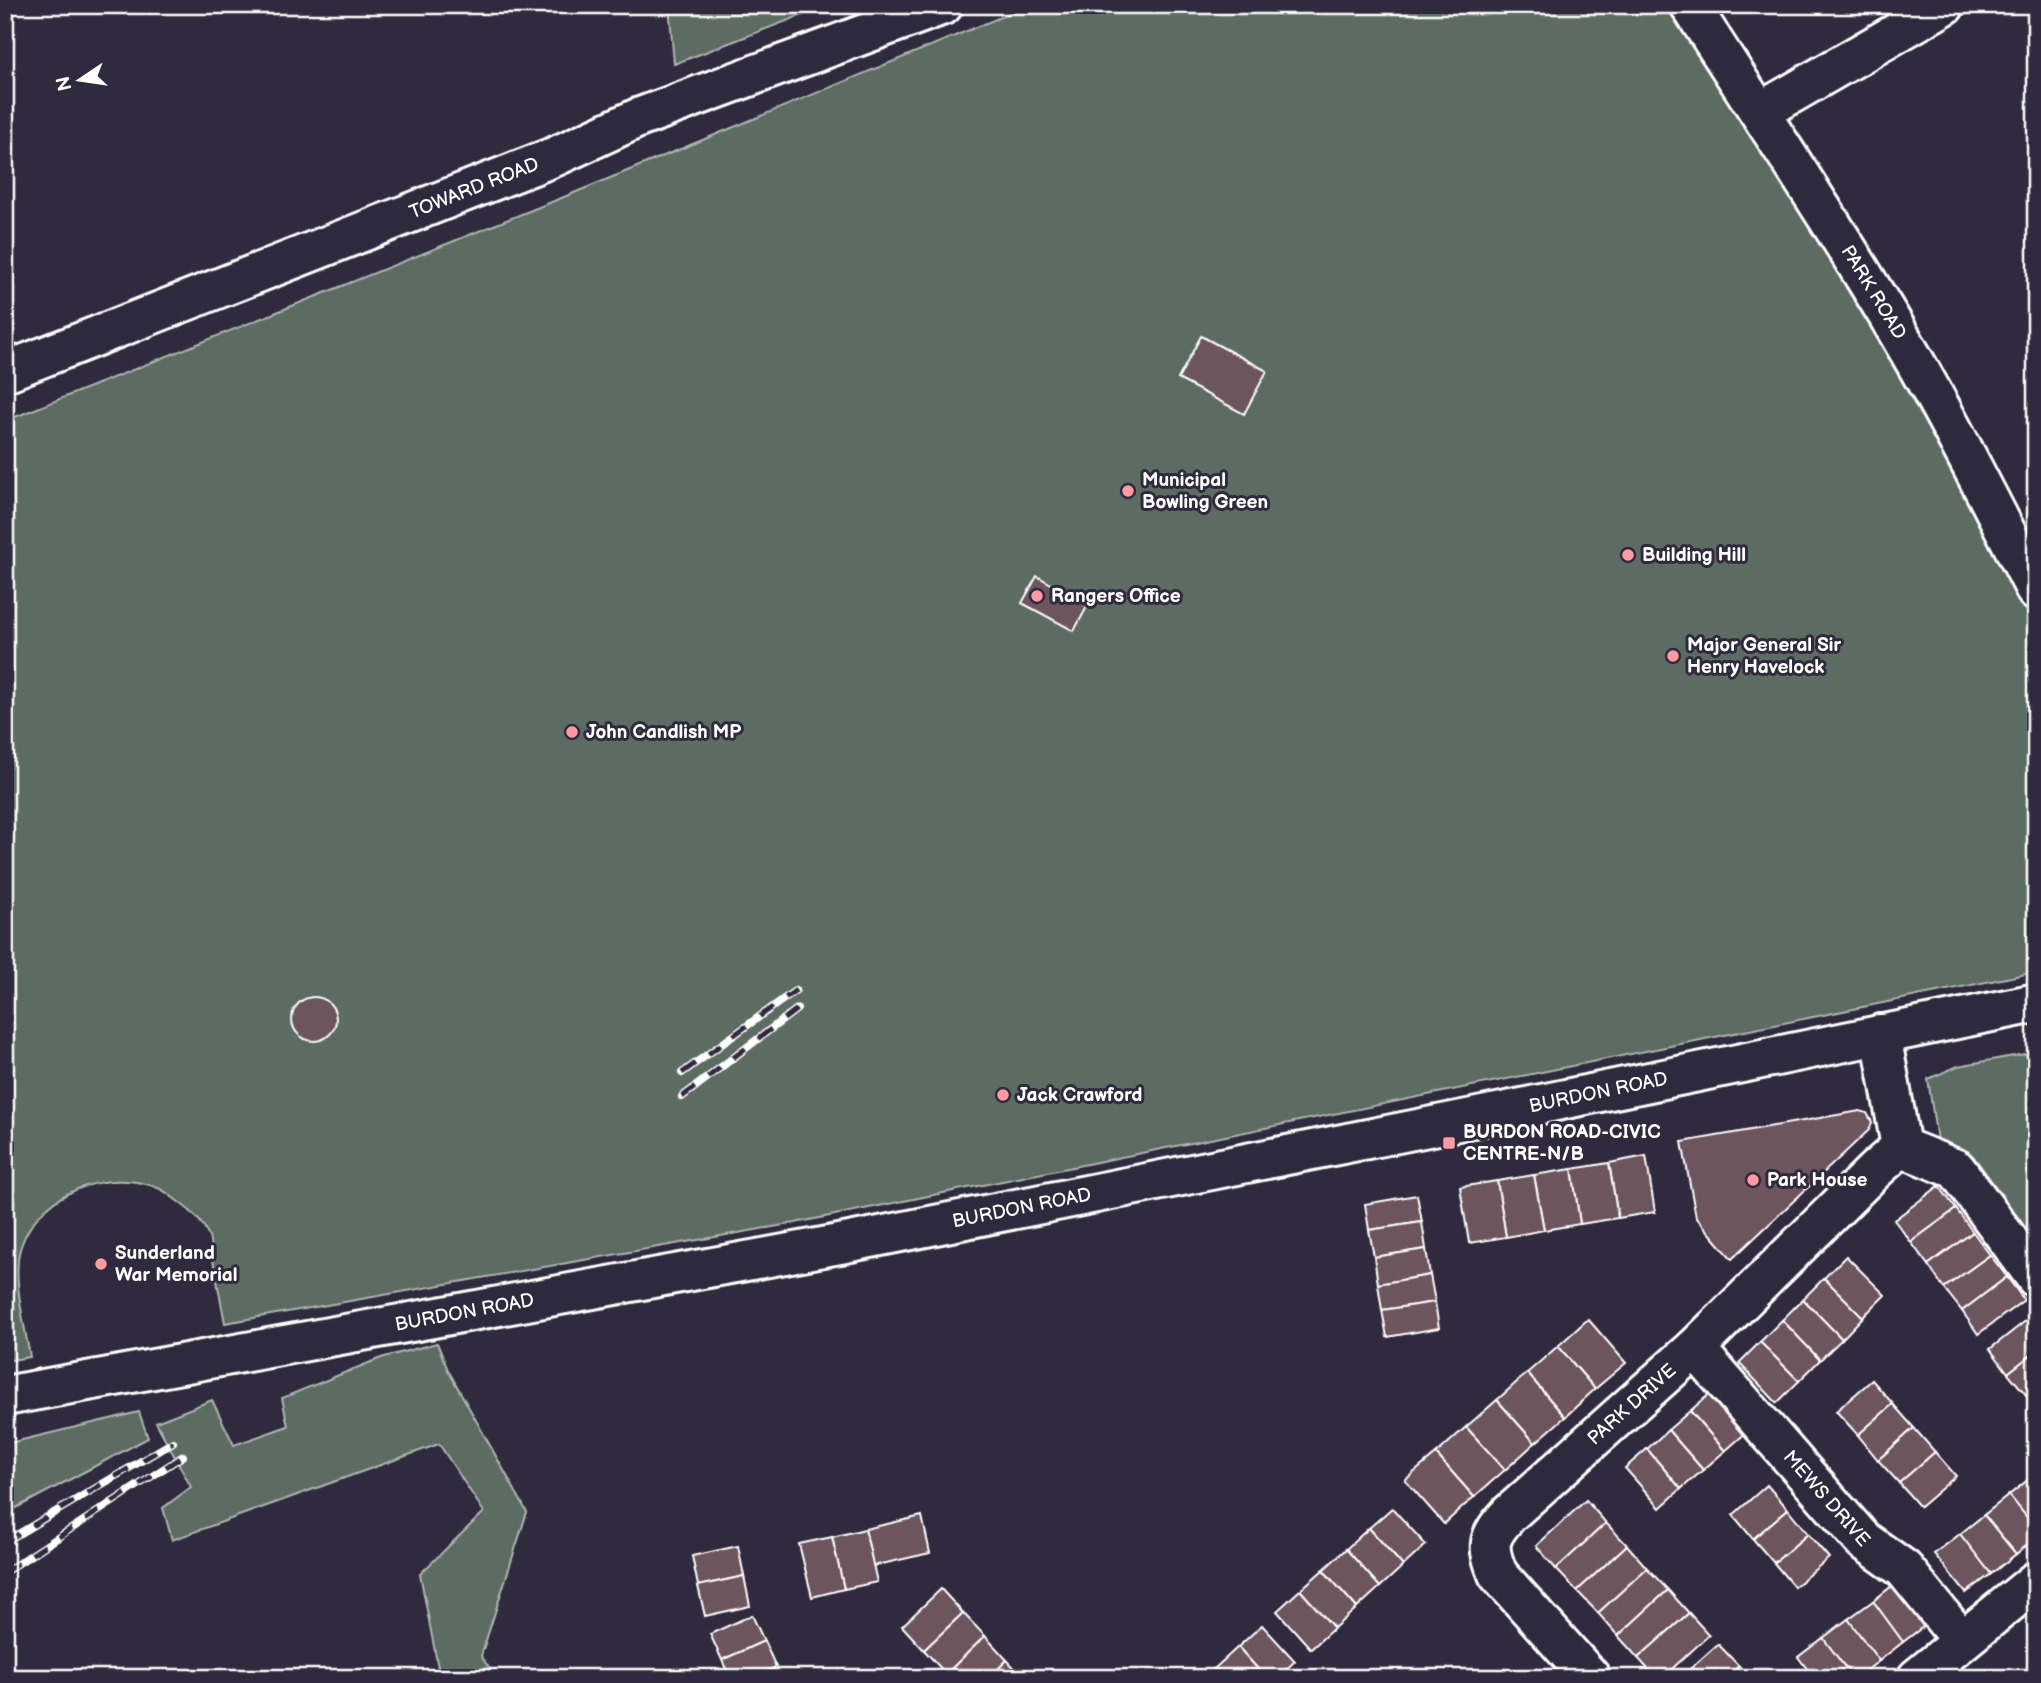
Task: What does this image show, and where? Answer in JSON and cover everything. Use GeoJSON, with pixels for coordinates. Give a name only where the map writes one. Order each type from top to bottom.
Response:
{"type":"FeatureCollection","features":[{"type":"Feature","properties":{"kind":"main road","name":"TOWARD ROAD"},"geometry":{"type":"LineString","coordinates":[[5,372],[556,156],[638,118],[943,5]]}},
{"type":"Feature","properties":{"kind":"main road","name":"PARK ROAD"},"geometry":{"type":"LineString","coordinates":[[1690,5],[1870,286],[1952,430],[2036,592]]}},
{"type":"Feature","properties":{"kind":"main road"},"geometry":{"type":"LineString","coordinates":[[1760,112],[1945,5]]}},
{"type":"Feature","properties":{"kind":"main road","name":"BURDON ROAD"},"geometry":{"type":"LineString","coordinates":[[5,1396],[845,1243],[2036,1003]]}},
{"type":"Feature","properties":{"kind":"main road"},"geometry":{"type":"LineString","coordinates":[[1881,1034],[1901,1147],[1956,1169],[2036,1278]]}},
{"type":"Feature","properties":{"kind":"main road","name":"PARK DRIVE"},"geometry":{"type":"LineString","coordinates":[[1591,1678],[1498,1574],[1489,1553],[1496,1528],[1695,1348],[1901,1147]]}},
{"type":"Feature","properties":{"kind":"main road","name":"MEWS DRIVE"},"geometry":{"type":"LineString","coordinates":[[1695,1348],[1863,1540],[1904,1569],[1962,1641]]}},
{"type":"Feature","properties":{"kind":"main road"},"geometry":{"type":"LineString","coordinates":[[1917,1678],[2036,1581]]}},
{"type":"Feature","properties":{"kind":"green space"},"geometry":{"type":"Polygon","coordinates":[[[669,5],[804,5],[805,14],[674,64],[669,5]]]}},
{"type":"Feature","properties":{"kind":"green space"},"geometry":{"type":"Polygon","coordinates":[[[1030,5],[1665,5],[1703,49],[1979,499],[2036,623],[2036,972],[795,1223],[225,1323],[209,1237],[196,1217],[158,1188],[138,1182],[97,1183],[77,1189],[59,1199],[30,1227],[21,1246],[17,1271],[30,1357],[5,1361],[5,421],[564,197],[1030,5]]]}},
{"type":"Feature","properties":{"kind":"green space"},"geometry":{"type":"Polygon","coordinates":[[[2036,1052],[2036,1242],[1974,1157],[1938,1148],[1928,1079],[1958,1066],[2036,1052]]]}},
{"type":"Feature","properties":{"kind":"green space"},"geometry":{"type":"Polygon","coordinates":[[[437,1343],[448,1370],[527,1512],[481,1656],[496,1678],[440,1678],[420,1574],[484,1512],[439,1444],[172,1540],[163,1508],[191,1487],[156,1422],[212,1400],[234,1445],[288,1426],[282,1398],[381,1358],[437,1343]]]}},
{"type":"Feature","properties":{"kind":"green space"},"geometry":{"type":"Polygon","coordinates":[[[139,1412],[148,1438],[5,1514],[5,1444],[139,1412]]]}},
{"type":"Feature","properties":{"kind":"building"},"geometry":{"type":"Polygon","coordinates":[[[1201,336],[1267,371],[1244,414],[1178,379],[1201,336]]]}},
{"type":"Feature","properties":{"kind":"building"},"geometry":{"type":"Polygon","coordinates":[[[1037,576],[1088,605],[1074,631],[1022,603],[1037,576]]]}},
{"type":"Feature","properties":{"kind":"building"},"geometry":{"type":"Polygon","coordinates":[[[314,997],[329,1004],[336,1019],[329,1034],[314,1041],[299,1034],[292,1019],[299,1004],[314,997]]]}},
{"type":"Feature","properties":{"kind":"building","name":"Park House"},"geometry":{"type":"Polygon","coordinates":[[[1860,1111],[1867,1113],[1872,1122],[1869,1130],[1732,1259],[1696,1217],[1682,1142],[1860,1111]]]}},
{"type":"Feature","properties":{"kind":"building"},"geometry":{"type":"Polygon","coordinates":[[[1646,1156],[1655,1212],[1618,1218],[1609,1163],[1646,1156]]]}},
{"type":"Feature","properties":{"kind":"building"},"geometry":{"type":"Polygon","coordinates":[[[1609,1163],[1618,1218],[1580,1224],[1572,1169],[1609,1163]]]}},
{"type":"Feature","properties":{"kind":"building"},"geometry":{"type":"Polygon","coordinates":[[[1572,1169],[1580,1224],[1544,1230],[1534,1175],[1572,1169]]]}},
{"type":"Feature","properties":{"kind":"building"},"geometry":{"type":"Polygon","coordinates":[[[1534,1175],[1544,1230],[1506,1237],[1497,1181],[1534,1175]]]}},
{"type":"Feature","properties":{"kind":"building"},"geometry":{"type":"Polygon","coordinates":[[[1497,1181],[1506,1237],[1469,1243],[1460,1187],[1497,1181]]]}},
{"type":"Feature","properties":{"kind":"building"},"geometry":{"type":"Polygon","coordinates":[[[1939,1186],[1956,1209],[1911,1242],[1894,1220],[1939,1186]]]}},
{"type":"Feature","properties":{"kind":"building"},"geometry":{"type":"Polygon","coordinates":[[[1417,1195],[1422,1222],[1369,1230],[1365,1204],[1417,1195]]]}},
{"type":"Feature","properties":{"kind":"building"},"geometry":{"type":"Polygon","coordinates":[[[1956,1209],[1973,1232],[1928,1265],[1911,1242],[1956,1209]]]}},
{"type":"Feature","properties":{"kind":"building"},"geometry":{"type":"Polygon","coordinates":[[[1422,1222],[1426,1249],[1374,1257],[1369,1230],[1422,1222]]]}},
{"type":"Feature","properties":{"kind":"building"},"geometry":{"type":"Polygon","coordinates":[[[1973,1232],[1990,1255],[1944,1288],[1928,1265],[1973,1232]]]}},
{"type":"Feature","properties":{"kind":"building"},"geometry":{"type":"Polygon","coordinates":[[[1426,1249],[1430,1275],[1378,1284],[1374,1257],[1426,1249]]]}},
{"type":"Feature","properties":{"kind":"building"},"geometry":{"type":"Polygon","coordinates":[[[1990,1255],[2007,1277],[1962,1311],[1944,1288],[1990,1255]]]}},
{"type":"Feature","properties":{"kind":"building"},"geometry":{"type":"Polygon","coordinates":[[[1846,1256],[1885,1295],[1863,1317],[1824,1278],[1846,1256]]]}},
{"type":"Feature","properties":{"kind":"building"},"geometry":{"type":"Polygon","coordinates":[[[1430,1275],[1435,1302],[1382,1310],[1378,1284],[1430,1275]]]}},
{"type":"Feature","properties":{"kind":"building"},"geometry":{"type":"Polygon","coordinates":[[[2007,1277],[2024,1300],[1978,1334],[1962,1311],[2007,1277]]]}},
{"type":"Feature","properties":{"kind":"building"},"geometry":{"type":"Polygon","coordinates":[[[1824,1278],[1863,1317],[1842,1339],[1803,1299],[1824,1278]]]}},
{"type":"Feature","properties":{"kind":"building"},"geometry":{"type":"Polygon","coordinates":[[[1803,1299],[1842,1339],[1820,1360],[1782,1320],[1803,1299]]]}},
{"type":"Feature","properties":{"kind":"building"},"geometry":{"type":"Polygon","coordinates":[[[1435,1302],[1439,1328],[1387,1337],[1382,1310],[1435,1302]]]}},
{"type":"Feature","properties":{"kind":"building"},"geometry":{"type":"Polygon","coordinates":[[[2033,1315],[2036,1318],[2036,1351],[2008,1373],[1990,1349],[2033,1315]]]}},
{"type":"Feature","properties":{"kind":"building"},"geometry":{"type":"Polygon","coordinates":[[[1588,1319],[1626,1363],[1595,1389],[1558,1346],[1588,1319]]]}},
{"type":"Feature","properties":{"kind":"building"},"geometry":{"type":"Polygon","coordinates":[[[1782,1320],[1820,1360],[1799,1381],[1760,1342],[1782,1320]]]}},
{"type":"Feature","properties":{"kind":"building"},"geometry":{"type":"Polygon","coordinates":[[[1760,1342],[1799,1381],[1777,1403],[1739,1363],[1760,1342]]]}},
{"type":"Feature","properties":{"kind":"building"},"geometry":{"type":"Polygon","coordinates":[[[1558,1346],[1595,1389],[1565,1417],[1527,1373],[1558,1346]]]}},
{"type":"Feature","properties":{"kind":"building"},"geometry":{"type":"Polygon","coordinates":[[[2036,1351],[2036,1389],[2027,1396],[2008,1373],[2036,1351]]]}},
{"type":"Feature","properties":{"kind":"building"},"geometry":{"type":"Polygon","coordinates":[[[1527,1373],[1565,1417],[1535,1443],[1497,1400],[1527,1373]]]}},
{"type":"Feature","properties":{"kind":"building"},"geometry":{"type":"Polygon","coordinates":[[[1872,1380],[1893,1404],[1858,1435],[1836,1411],[1872,1380]]]}},
{"type":"Feature","properties":{"kind":"building"},"geometry":{"type":"Polygon","coordinates":[[[2036,1389],[2036,1408],[2027,1396],[2036,1389]]]}},
{"type":"Feature","properties":{"kind":"building"},"geometry":{"type":"Polygon","coordinates":[[[1712,1392],[1747,1432],[1725,1451],[1690,1411],[1712,1392]]]}},
{"type":"Feature","properties":{"kind":"building"},"geometry":{"type":"Polygon","coordinates":[[[1497,1400],[1535,1443],[1505,1470],[1466,1427],[1497,1400]]]}},
{"type":"Feature","properties":{"kind":"building"},"geometry":{"type":"Polygon","coordinates":[[[1893,1404],[1914,1428],[1878,1460],[1858,1435],[1893,1404]]]}},
{"type":"Feature","properties":{"kind":"building"},"geometry":{"type":"Polygon","coordinates":[[[1690,1411],[1725,1451],[1703,1470],[1668,1430],[1690,1411]]]}},
{"type":"Feature","properties":{"kind":"building"},"geometry":{"type":"Polygon","coordinates":[[[1466,1427],[1505,1470],[1474,1497],[1436,1454],[1466,1427]]]}},
{"type":"Feature","properties":{"kind":"building"},"geometry":{"type":"Polygon","coordinates":[[[1914,1428],[1935,1452],[1899,1483],[1878,1460],[1914,1428]]]}},
{"type":"Feature","properties":{"kind":"building"},"geometry":{"type":"Polygon","coordinates":[[[1668,1430],[1703,1470],[1681,1489],[1647,1449],[1668,1430]]]}},
{"type":"Feature","properties":{"kind":"building"},"geometry":{"type":"Polygon","coordinates":[[[1647,1449],[1681,1489],[1660,1508],[1625,1468],[1647,1449]]]}},
{"type":"Feature","properties":{"kind":"building"},"geometry":{"type":"Polygon","coordinates":[[[1935,1452],[1956,1476],[1920,1507],[1899,1483],[1935,1452]]]}},
{"type":"Feature","properties":{"kind":"building"},"geometry":{"type":"Polygon","coordinates":[[[1436,1454],[1474,1497],[1444,1524],[1405,1480],[1436,1454]]]}},
{"type":"Feature","properties":{"kind":"building"},"geometry":{"type":"Polygon","coordinates":[[[2034,1475],[2036,1478],[2036,1529],[2009,1495],[2034,1475]]]}},
{"type":"Feature","properties":{"kind":"building"},"geometry":{"type":"Polygon","coordinates":[[[1767,1485],[1788,1509],[1753,1539],[1733,1515],[1767,1485]]]}},
{"type":"Feature","properties":{"kind":"building"},"geometry":{"type":"Polygon","coordinates":[[[2009,1495],[2036,1529],[2036,1538],[2016,1554],[1984,1515],[2009,1495]]]}},
{"type":"Feature","properties":{"kind":"building"},"geometry":{"type":"Polygon","coordinates":[[[1586,1500],[1606,1523],[1556,1569],[1536,1546],[1586,1500]]]}},
{"type":"Feature","properties":{"kind":"building"},"geometry":{"type":"Polygon","coordinates":[[[1392,1508],[1426,1545],[1403,1566],[1369,1528],[1392,1508]]]}},
{"type":"Feature","properties":{"kind":"building"},"geometry":{"type":"Polygon","coordinates":[[[1788,1509],[1808,1534],[1774,1563],[1753,1539],[1788,1509]]]}},
{"type":"Feature","properties":{"kind":"building"},"geometry":{"type":"Polygon","coordinates":[[[1984,1515],[2016,1554],[1991,1574],[1960,1534],[1984,1515]]]}},
{"type":"Feature","properties":{"kind":"building"},"geometry":{"type":"Polygon","coordinates":[[[922,1516],[930,1553],[873,1566],[865,1529],[922,1516]]]}},
{"type":"Feature","properties":{"kind":"building"},"geometry":{"type":"Polygon","coordinates":[[[1606,1523],[1627,1545],[1577,1591],[1556,1569],[1606,1523]]]}},
{"type":"Feature","properties":{"kind":"building"},"geometry":{"type":"Polygon","coordinates":[[[1369,1528],[1403,1566],[1380,1587],[1346,1549],[1369,1528]]]}},
{"type":"Feature","properties":{"kind":"building"},"geometry":{"type":"Polygon","coordinates":[[[865,1529],[877,1582],[844,1589],[832,1537],[865,1529]]]}},
{"type":"Feature","properties":{"kind":"building"},"geometry":{"type":"Polygon","coordinates":[[[1808,1534],[1829,1558],[1794,1587],[1774,1563],[1808,1534]]]}},
{"type":"Feature","properties":{"kind":"building"},"geometry":{"type":"Polygon","coordinates":[[[1960,1534],[1991,1574],[1966,1593],[1934,1554],[1960,1534]]]}},
{"type":"Feature","properties":{"kind":"building"},"geometry":{"type":"Polygon","coordinates":[[[832,1537],[844,1589],[812,1597],[799,1544],[832,1537]]]}},
{"type":"Feature","properties":{"kind":"building"},"geometry":{"type":"Polygon","coordinates":[[[1627,1545],[1647,1568],[1598,1613],[1577,1591],[1627,1545]]]}},
{"type":"Feature","properties":{"kind":"building"},"geometry":{"type":"Polygon","coordinates":[[[738,1546],[744,1576],[698,1586],[692,1556],[738,1546]]]}},
{"type":"Feature","properties":{"kind":"building"},"geometry":{"type":"Polygon","coordinates":[[[1346,1549],[1380,1587],[1357,1608],[1323,1570],[1346,1549]]]}},
{"type":"Feature","properties":{"kind":"building"},"geometry":{"type":"Polygon","coordinates":[[[1647,1568],[1668,1590],[1618,1636],[1598,1613],[1647,1568]]]}},
{"type":"Feature","properties":{"kind":"building"},"geometry":{"type":"Polygon","coordinates":[[[1323,1570],[1357,1608],[1334,1628],[1300,1590],[1323,1570]]]}},
{"type":"Feature","properties":{"kind":"building"},"geometry":{"type":"Polygon","coordinates":[[[744,1576],[750,1606],[705,1616],[698,1586],[744,1576]]]}},
{"type":"Feature","properties":{"kind":"building"},"geometry":{"type":"Polygon","coordinates":[[[1897,1582],[1928,1623],[1903,1642],[1873,1601],[1897,1582]]]}},
{"type":"Feature","properties":{"kind":"building"},"geometry":{"type":"Polygon","coordinates":[[[941,1589],[963,1613],[924,1650],[902,1626],[941,1589]]]}},
{"type":"Feature","properties":{"kind":"building"},"geometry":{"type":"Polygon","coordinates":[[[1300,1590],[1334,1628],[1311,1649],[1277,1611],[1300,1590]]]}},
{"type":"Feature","properties":{"kind":"building"},"geometry":{"type":"Polygon","coordinates":[[[1668,1590],[1689,1613],[1638,1658],[1618,1636],[1668,1590]]]}},
{"type":"Feature","properties":{"kind":"building"},"geometry":{"type":"Polygon","coordinates":[[[1873,1601],[1903,1642],[1879,1661],[1848,1619],[1873,1601]]]}},
{"type":"Feature","properties":{"kind":"building"},"geometry":{"type":"Polygon","coordinates":[[[963,1613],[985,1636],[946,1674],[924,1650],[963,1613]]]}},
{"type":"Feature","properties":{"kind":"building"},"geometry":{"type":"Polygon","coordinates":[[[1689,1613],[1709,1635],[1662,1678],[1656,1678],[1638,1658],[1689,1613]]]}},
{"type":"Feature","properties":{"kind":"building"},"geometry":{"type":"Polygon","coordinates":[[[752,1615],[764,1641],[722,1660],[710,1634],[752,1615]]]}},
{"type":"Feature","properties":{"kind":"building"},"geometry":{"type":"Polygon","coordinates":[[[1848,1619],[1879,1661],[1856,1678],[1853,1678],[1823,1638],[1848,1619]]]}},
{"type":"Feature","properties":{"kind":"building"},"geometry":{"type":"Polygon","coordinates":[[[1262,1625],[1295,1661],[1277,1678],[1266,1678],[1238,1647],[1262,1625]]]}},
{"type":"Feature","properties":{"kind":"building"},"geometry":{"type":"Polygon","coordinates":[[[985,1636],[1007,1660],[989,1678],[950,1678],[946,1674],[985,1636]]]}},
{"type":"Feature","properties":{"kind":"building"},"geometry":{"type":"Polygon","coordinates":[[[1823,1638],[1853,1678],[1814,1678],[1798,1657],[1823,1638]]]}},
{"type":"Feature","properties":{"kind":"building"},"geometry":{"type":"Polygon","coordinates":[[[764,1641],[776,1667],[752,1678],[730,1678],[722,1660],[764,1641]]]}},
{"type":"Feature","properties":{"kind":"building"},"geometry":{"type":"Polygon","coordinates":[[[1718,1644],[1739,1666],[1726,1678],[1680,1678],[1718,1644]]]}},
{"type":"Feature","properties":{"kind":"building"},"geometry":{"type":"Polygon","coordinates":[[[1238,1647],[1266,1678],[1222,1678],[1214,1669],[1238,1647]]]}},
{"type":"Feature","properties":{"kind":"building"},"geometry":{"type":"Polygon","coordinates":[[[1007,1660],[1024,1678],[989,1678],[1007,1660]]]}},
{"type":"Feature","properties":{"kind":"building"},"geometry":{"type":"Polygon","coordinates":[[[1739,1666],[1749,1678],[1726,1678],[1739,1666]]]}},
{"type":"Feature","properties":{"kind":"building"},"geometry":{"type":"Polygon","coordinates":[[[1214,1669],[1222,1678],[1204,1678],[1214,1669]]]}},
{"type":"Feature","properties":{"kind":"railway"},"geometry":{"type":"LineString","coordinates":[[682,1073],[796,990]]}},
{"type":"Feature","properties":{"kind":"railway"},"geometry":{"type":"LineString","coordinates":[[682,1097],[797,1009]]}},
{"type":"Feature","properties":{"kind":"railway"},"geometry":{"type":"LineString","coordinates":[[5,1542],[173,1442]]}},
{"type":"Feature","properties":{"kind":"railway"},"geometry":{"type":"LineString","coordinates":[[5,1572],[183,1456]]}},
{"type":"Feature","properties":{"kind":"place","name":"Municipal Bowling Green"},"geometry":{"type":"Point","coordinates":[1128,491]}},
{"type":"Feature","properties":{"kind":"place","name":"Building Hill"},"geometry":{"type":"Point","coordinates":[1628,555]}},
{"type":"Feature","properties":{"kind":"place","name":"Rangers Office"},"geometry":{"type":"Point","coordinates":[1037,596]}},
{"type":"Feature","properties":{"kind":"place","name":"Major General Sir Henry Havelock"},"geometry":{"type":"Point","coordinates":[1673,656]}},
{"type":"Feature","properties":{"kind":"place","name":"John Candlish MP"},"geometry":{"type":"Point","coordinates":[572,732]}},
{"type":"Feature","properties":{"kind":"place","name":"Jack Crawford"},"geometry":{"type":"Point","coordinates":[1003,1095]}},
{"type":"Feature","properties":{"kind":"place","name":"BURDON ROAD-CIVIC CENTRE-N/B"},"geometry":{"type":"Point","coordinates":[1449,1143]}},
{"type":"Feature","properties":{"kind":"place","name":"Park House"},"geometry":{"type":"Point","coordinates":[1753,1180]}},
{"type":"Feature","properties":{"kind":"place","name":"Sunderland War Memorial"},"geometry":{"type":"Point","coordinates":[101,1264]}}]}
